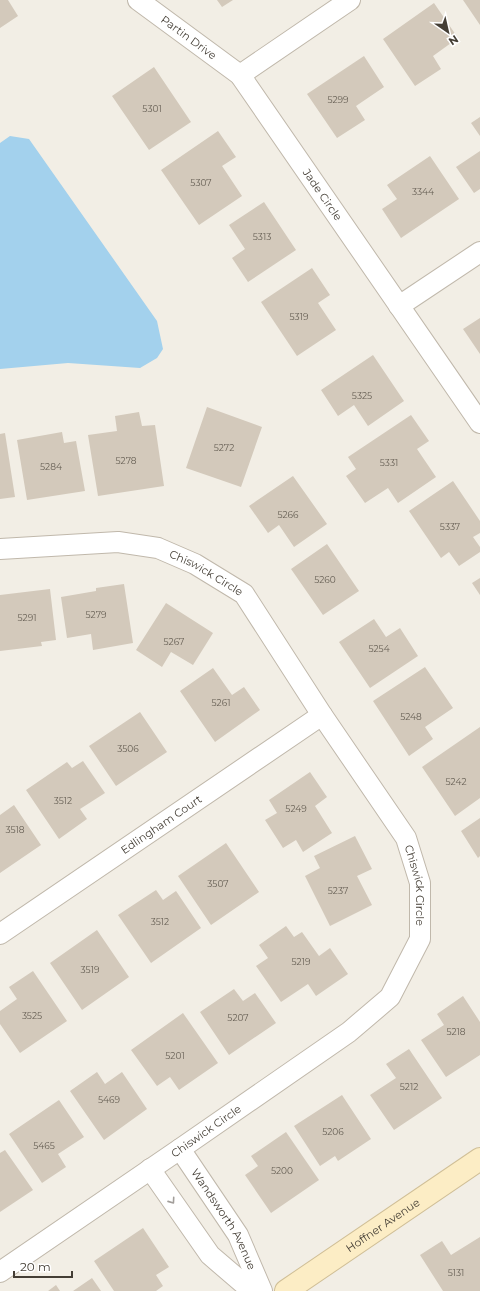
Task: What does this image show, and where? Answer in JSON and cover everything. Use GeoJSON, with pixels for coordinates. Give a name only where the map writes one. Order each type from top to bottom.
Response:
{"type":"FeatureCollection","features":[{"type":"Feature","properties":{"kind":"main road","name":"Hoffner Avenue"},"geometry":{"type":"LineString","coordinates":[[286,1291],[480,1159]]}},
{"type":"Feature","properties":{"kind":"street","name":"Partin Drive"},"geometry":{"type":"LineString","coordinates":[[138,0],[240,75]]}},
{"type":"Feature","properties":{"kind":"street"},"geometry":{"type":"LineString","coordinates":[[240,75],[350,0]]}},
{"type":"Feature","properties":{"kind":"street","name":"Jade Circle"},"geometry":{"type":"LineString","coordinates":[[240,75],[480,423]]}},
{"type":"Feature","properties":{"kind":"street"},"geometry":{"type":"LineString","coordinates":[[399,306],[480,252]]}},
{"type":"Feature","properties":{"kind":"street","name":"Chiswick Circle"},"geometry":{"type":"LineString","coordinates":[[0,549],[118,542],[158,548],[195,564],[244,594],[322,715],[406,838],[420,883],[420,939],[390,997],[349,1032],[0,1272]]}},
{"type":"Feature","properties":{"kind":"street","name":"Edlingham Court"},"geometry":{"type":"LineString","coordinates":[[0,934],[322,715]]}},
{"type":"Feature","properties":{"kind":"street","name":"Wandsworth Avenue"},"geometry":{"type":"LineString","coordinates":[[180,1149],[238,1235],[262,1291]]}},
{"type":"Feature","properties":{"kind":"street","name":"Wandsworth Avenue"},"geometry":{"type":"LineString","coordinates":[[150,1169],[210,1255],[252,1291]]}},
{"type":"Feature","properties":{"kind":"water"},"geometry":{"type":"Polygon","coordinates":[[[10,136],[29,139],[157,321],[163,349],[157,358],[140,368],[68,363],[0,369],[0,143],[10,136]]]}},
{"type":"Feature","properties":{"kind":"building"},"geometry":{"type":"Polygon","coordinates":[[[0,0],[8,0],[18,16],[0,28],[0,0]]]}},
{"type":"Feature","properties":{"kind":"building"},"geometry":{"type":"Polygon","coordinates":[[[217,0],[233,0],[222,7],[217,0]]]}},
{"type":"Feature","properties":{"kind":"building"},"geometry":{"type":"Polygon","coordinates":[[[463,0],[480,0],[480,25],[463,0]]]}},
{"type":"Feature","properties":{"kind":"building"},"geometry":{"type":"Polygon","coordinates":[[[434,3],[458,38],[433,56],[441,69],[415,86],[383,39],[434,3]]]}},
{"type":"Feature","properties":{"kind":"building"},"geometry":{"type":"Polygon","coordinates":[[[364,56],[384,87],[356,106],[365,120],[337,138],[307,94],[364,56]]]}},
{"type":"Feature","properties":{"kind":"building"},"geometry":{"type":"Polygon","coordinates":[[[154,67],[191,122],[149,150],[112,96],[154,67]]]}},
{"type":"Feature","properties":{"kind":"building"},"geometry":{"type":"Polygon","coordinates":[[[480,117],[480,136],[471,123],[480,117]]]}},
{"type":"Feature","properties":{"kind":"building"},"geometry":{"type":"Polygon","coordinates":[[[218,131],[236,157],[222,166],[242,196],[199,225],[161,170],[218,131]]]}},
{"type":"Feature","properties":{"kind":"building"},"geometry":{"type":"Polygon","coordinates":[[[480,151],[480,189],[474,193],[456,167],[480,151]]]}},
{"type":"Feature","properties":{"kind":"building"},"geometry":{"type":"Polygon","coordinates":[[[430,156],[459,199],[401,238],[382,209],[397,199],[387,185],[430,156]]]}},
{"type":"Feature","properties":{"kind":"building"},"geometry":{"type":"Polygon","coordinates":[[[264,202],[296,250],[248,282],[232,258],[245,249],[229,225],[264,202]]]}},
{"type":"Feature","properties":{"kind":"building"},"geometry":{"type":"Polygon","coordinates":[[[312,268],[330,295],[318,303],[336,330],[297,356],[261,302],[312,268]]]}},
{"type":"Feature","properties":{"kind":"building"},"geometry":{"type":"Polygon","coordinates":[[[480,318],[480,354],[463,329],[480,318]]]}},
{"type":"Feature","properties":{"kind":"building"},"geometry":{"type":"Polygon","coordinates":[[[373,355],[404,401],[368,426],[354,405],[338,416],[321,390],[373,355]]]}},
{"type":"Feature","properties":{"kind":"building"},"geometry":{"type":"Polygon","coordinates":[[[207,407],[262,427],[241,487],[186,468],[207,407]]]}},
{"type":"Feature","properties":{"kind":"building"},"geometry":{"type":"Polygon","coordinates":[[[139,412],[142,426],[155,425],[164,486],[98,496],[88,435],[117,431],[115,416],[139,412]]]}},
{"type":"Feature","properties":{"kind":"building"},"geometry":{"type":"Polygon","coordinates":[[[411,415],[429,441],[417,449],[436,477],[398,503],[388,488],[365,503],[346,476],[356,469],[348,457],[411,415]]]}},
{"type":"Feature","properties":{"kind":"building"},"geometry":{"type":"Polygon","coordinates":[[[62,432],[64,443],[76,441],[85,491],[27,500],[17,440],[62,432]]]}},
{"type":"Feature","properties":{"kind":"building"},"geometry":{"type":"Polygon","coordinates":[[[5,433],[15,497],[0,499],[0,434],[5,433]]]}},
{"type":"Feature","properties":{"kind":"building"},"geometry":{"type":"Polygon","coordinates":[[[293,476],[327,524],[294,547],[279,525],[268,533],[249,506],[293,476]]]}},
{"type":"Feature","properties":{"kind":"building"},"geometry":{"type":"Polygon","coordinates":[[[453,481],[480,521],[480,533],[473,537],[480,547],[480,552],[459,566],[449,552],[441,558],[409,511],[453,481]]]}},
{"type":"Feature","properties":{"kind":"building"},"geometry":{"type":"Polygon","coordinates":[[[327,544],[359,591],[323,615],[291,569],[327,544]]]}},
{"type":"Feature","properties":{"kind":"building"},"geometry":{"type":"Polygon","coordinates":[[[480,578],[480,595],[472,583],[480,578]]]}},
{"type":"Feature","properties":{"kind":"building"},"geometry":{"type":"Polygon","coordinates":[[[124,584],[133,643],[93,650],[91,634],[67,638],[61,597],[96,591],[96,588],[124,584]]]}},
{"type":"Feature","properties":{"kind":"building"},"geometry":{"type":"Polygon","coordinates":[[[50,589],[56,640],[41,642],[42,646],[0,651],[0,595],[50,589]]]}},
{"type":"Feature","properties":{"kind":"building"},"geometry":{"type":"Polygon","coordinates":[[[166,603],[213,633],[193,665],[171,652],[162,667],[136,650],[166,603]]]}},
{"type":"Feature","properties":{"kind":"building"},"geometry":{"type":"Polygon","coordinates":[[[374,619],[386,637],[400,628],[418,656],[370,688],[339,642],[374,619]]]}},
{"type":"Feature","properties":{"kind":"building"},"geometry":{"type":"Polygon","coordinates":[[[425,667],[453,708],[425,727],[433,739],[409,756],[373,701],[425,667]]]}},
{"type":"Feature","properties":{"kind":"building"},"geometry":{"type":"Polygon","coordinates":[[[213,668],[232,695],[244,687],[260,710],[215,742],[180,691],[213,668]]]}},
{"type":"Feature","properties":{"kind":"building"},"geometry":{"type":"Polygon","coordinates":[[[140,712],[167,752],[116,786],[89,746],[140,712]]]}},
{"type":"Feature","properties":{"kind":"building"},"geometry":{"type":"Polygon","coordinates":[[[480,727],[480,798],[455,816],[422,767],[480,727]]]}},
{"type":"Feature","properties":{"kind":"building"},"geometry":{"type":"Polygon","coordinates":[[[83,761],[105,793],[80,809],[87,819],[59,839],[26,790],[67,762],[72,768],[83,761]]]}},
{"type":"Feature","properties":{"kind":"building"},"geometry":{"type":"Polygon","coordinates":[[[310,772],[327,797],[315,806],[332,833],[303,852],[296,840],[283,848],[265,820],[277,813],[269,800],[310,772]]]}},
{"type":"Feature","properties":{"kind":"building"},"geometry":{"type":"Polygon","coordinates":[[[14,805],[41,845],[0,873],[0,815],[14,805]]]}},
{"type":"Feature","properties":{"kind":"building"},"geometry":{"type":"Polygon","coordinates":[[[480,818],[480,856],[478,858],[461,831],[480,818]]]}},
{"type":"Feature","properties":{"kind":"building"},"geometry":{"type":"Polygon","coordinates":[[[355,836],[372,869],[357,876],[372,905],[330,926],[305,876],[320,868],[314,856],[355,836]]]}},
{"type":"Feature","properties":{"kind":"building"},"geometry":{"type":"Polygon","coordinates":[[[226,843],[259,892],[211,925],[178,876],[226,843]]]}},
{"type":"Feature","properties":{"kind":"building"},"geometry":{"type":"Polygon","coordinates":[[[156,890],[163,900],[176,891],[201,928],[151,963],[118,915],[156,890]]]}},
{"type":"Feature","properties":{"kind":"building"},"geometry":{"type":"Polygon","coordinates":[[[286,926],[294,937],[302,932],[319,956],[330,948],[348,974],[316,996],[308,984],[281,1002],[256,966],[268,958],[259,945],[286,926]]]}},
{"type":"Feature","properties":{"kind":"building"},"geometry":{"type":"Polygon","coordinates":[[[97,930],[129,977],[82,1010],[50,963],[97,930]]]}},
{"type":"Feature","properties":{"kind":"building"},"geometry":{"type":"Polygon","coordinates":[[[33,971],[67,1021],[20,1053],[0,1024],[0,1011],[17,999],[9,987],[33,971]]]}},
{"type":"Feature","properties":{"kind":"building"},"geometry":{"type":"Polygon","coordinates":[[[234,989],[243,1001],[255,993],[276,1023],[229,1055],[200,1012],[234,989]]]}},
{"type":"Feature","properties":{"kind":"building"},"geometry":{"type":"Polygon","coordinates":[[[463,996],[480,1022],[480,1055],[446,1077],[421,1040],[444,1025],[437,1014],[463,996]]]}},
{"type":"Feature","properties":{"kind":"building"},"geometry":{"type":"Polygon","coordinates":[[[183,1013],[218,1063],[179,1090],[170,1077],[157,1086],[131,1050],[183,1013]]]}},
{"type":"Feature","properties":{"kind":"building"},"geometry":{"type":"Polygon","coordinates":[[[409,1049],[442,1098],[394,1130],[370,1095],[396,1078],[386,1064],[409,1049]]]}},
{"type":"Feature","properties":{"kind":"building"},"geometry":{"type":"Polygon","coordinates":[[[97,1072],[105,1084],[122,1072],[147,1109],[104,1140],[70,1091],[97,1072]]]}},
{"type":"Feature","properties":{"kind":"building"},"geometry":{"type":"Polygon","coordinates":[[[342,1095],[371,1139],[338,1161],[335,1156],[320,1166],[294,1126],[342,1095]]]}},
{"type":"Feature","properties":{"kind":"building"},"geometry":{"type":"Polygon","coordinates":[[[59,1100],[84,1137],[58,1154],[66,1167],[42,1183],[9,1134],[59,1100]]]}},
{"type":"Feature","properties":{"kind":"building"},"geometry":{"type":"Polygon","coordinates":[[[286,1132],[319,1180],[271,1213],[245,1175],[258,1166],[251,1156],[286,1132]]]}},
{"type":"Feature","properties":{"kind":"building"},"geometry":{"type":"Polygon","coordinates":[[[5,1150],[33,1190],[0,1212],[0,1153],[5,1150]]]}},
{"type":"Feature","properties":{"kind":"building"},"geometry":{"type":"Polygon","coordinates":[[[143,1228],[169,1267],[156,1275],[163,1286],[156,1291],[114,1291],[94,1261],[143,1228]]]}},
{"type":"Feature","properties":{"kind":"building"},"geometry":{"type":"Polygon","coordinates":[[[480,1237],[480,1291],[443,1291],[420,1255],[442,1241],[451,1255],[480,1237]]]}},
{"type":"Feature","properties":{"kind":"building"},"geometry":{"type":"Polygon","coordinates":[[[92,1278],[101,1291],[73,1291],[92,1278]]]}},
{"type":"Feature","properties":{"kind":"building"},"geometry":{"type":"Polygon","coordinates":[[[56,1285],[60,1291],[48,1291],[56,1285]]]}}]}
